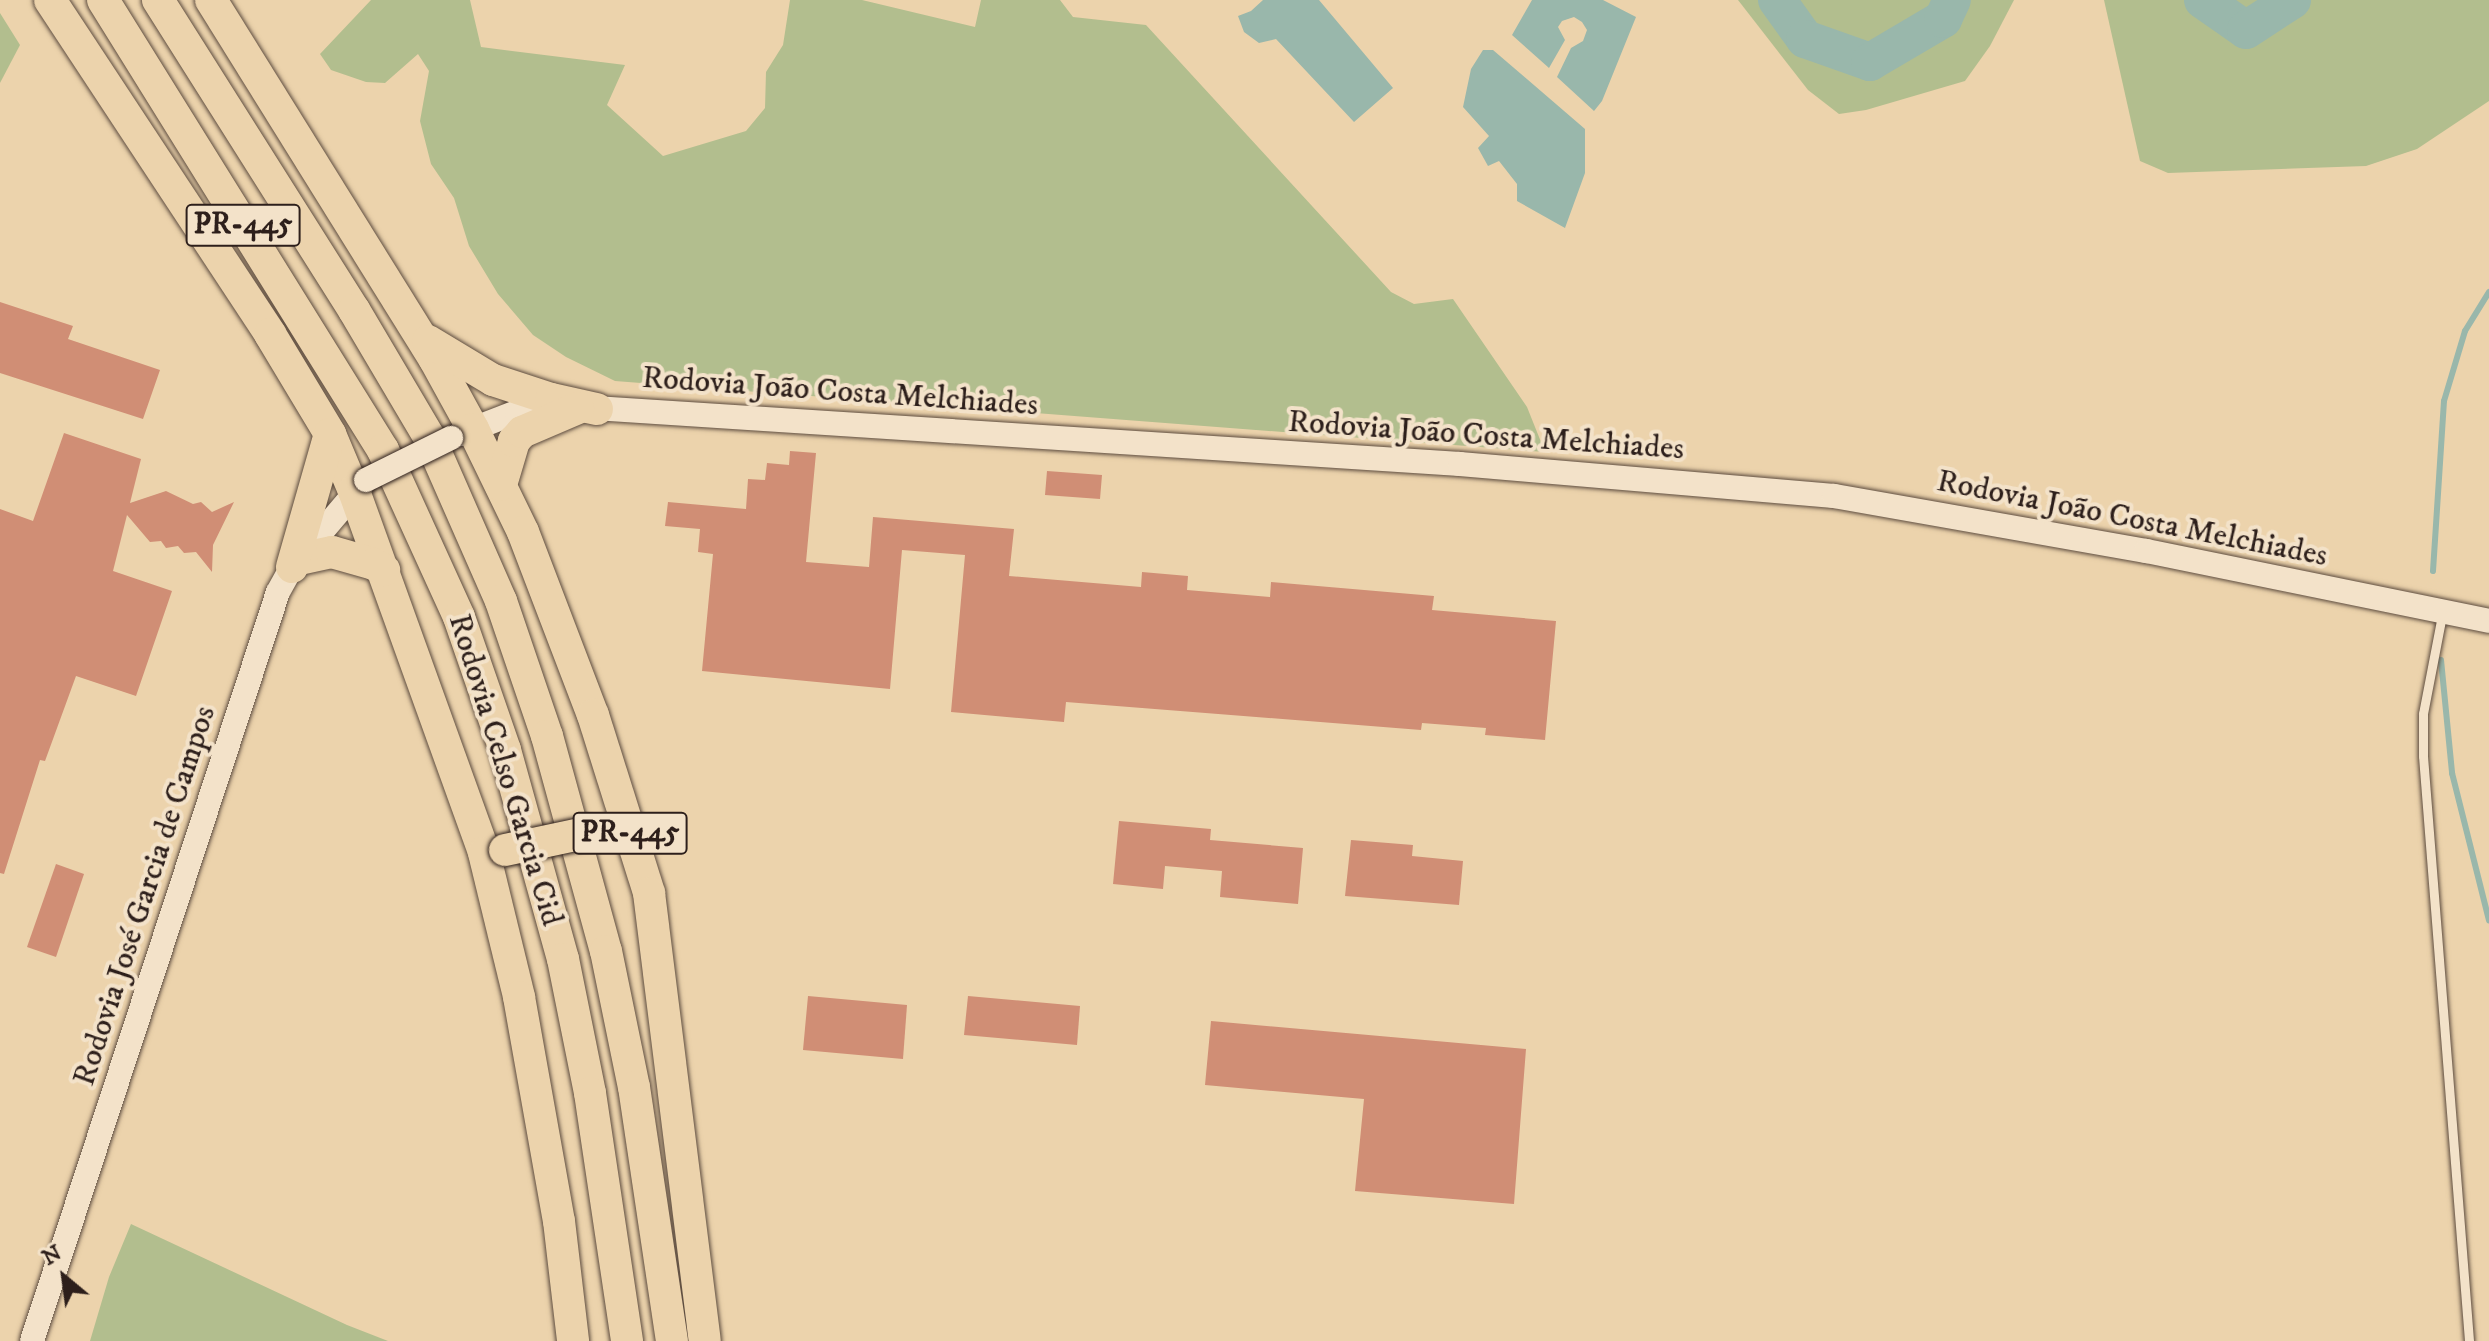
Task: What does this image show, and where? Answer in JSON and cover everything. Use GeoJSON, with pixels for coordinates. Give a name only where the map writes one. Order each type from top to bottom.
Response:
{"type":"FeatureCollection","features":[{"type":"Feature","properties":{"kind":"highway","name":"PR-445"},"geometry":{"type":"LineString","coordinates":[[50,0],[270,334],[330,434]]}},
{"type":"Feature","properties":{"kind":"highway","name":"Rodovia Celso Garcia Cid"},"geometry":{"type":"LineString","coordinates":[[103,0],[383,450],[459,617],[505,750],[563,959],[590,1093],[627,1341]]}},
{"type":"Feature","properties":{"kind":"highway","name":"Rodovia Celso Garcia Cid"},"geometry":{"type":"LineString","coordinates":[[158,0],[354,310],[429,437],[501,601],[547,736],[606,951],[634,1087],[672,1341]]}},
{"type":"Feature","properties":{"kind":"highway","name":"PR-445"},"geometry":{"type":"LineString","coordinates":[[211,0],[418,334],[462,434],[501,485],[593,715],[649,893],[705,1341]]}},
{"type":"Feature","properties":{"kind":"highway"},"geometry":{"type":"LineString","coordinates":[[418,334],[493,380],[588,408]]}},
{"type":"Feature","properties":{"kind":"highway"},"geometry":{"type":"LineString","coordinates":[[501,485],[514,441],[522,432],[588,408]]}},
{"type":"Feature","properties":{"kind":"highway","name":"Rodovia Celso Garcia Cid"},"geometry":{"type":"LineString","coordinates":[[330,434],[360,486],[384,570],[495,852],[559,1221],[573,1341]]}},
{"type":"Feature","properties":{"kind":"highway"},"geometry":{"type":"LineString","coordinates":[[295,563],[330,434]]}},
{"type":"Feature","properties":{"kind":"highway"},"geometry":{"type":"LineString","coordinates":[[295,563],[332,552],[384,570]]}},
{"type":"Feature","properties":{"kind":"highway"},"geometry":{"type":"LineString","coordinates":[[495,852],[627,823]]}},
{"type":"Feature","properties":{"kind":"street","name":"Rodovia João Costa Melchiades"},"geometry":{"type":"LineString","coordinates":[[360,486],[462,434],[536,406],[588,408],[1460,464],[1834,496],[2146,551],[2489,621]]}},
{"type":"Feature","properties":{"kind":"street","name":"Rodovia José Garcia de Campos"},"geometry":{"type":"LineString","coordinates":[[32,1341],[278,592],[295,563],[360,486]]}},
{"type":"Feature","properties":{"kind":"lane"},"geometry":{"type":"LineString","coordinates":[[2443,612],[2423,714],[2423,756],[2469,1341]]}},
{"type":"Feature","properties":{"kind":"green space"},"geometry":{"type":"Polygon","coordinates":[[[371,0],[470,0],[481,47],[625,65],[607,105],[663,156],[746,131],[765,108],[766,72],[783,45],[790,0],[862,0],[975,27],[981,0],[1060,0],[1073,17],[1146,25],[1391,292],[1414,304],[1453,299],[1527,407],[1545,452],[615,381],[566,357],[533,335],[498,294],[469,246],[454,198],[431,164],[420,121],[429,71],[418,54],[385,83],[366,82],[331,70],[320,54],[371,0]]]}},
{"type":"Feature","properties":{"kind":"green space"},"geometry":{"type":"Polygon","coordinates":[[[1738,0],[2014,0],[1990,46],[1965,81],[1866,110],[1839,114],[1808,90],[1738,0]]]}},
{"type":"Feature","properties":{"kind":"green space"},"geometry":{"type":"Polygon","coordinates":[[[2104,0],[2489,0],[2489,101],[2417,149],[2366,166],[2168,173],[2140,161],[2104,0]]]}},
{"type":"Feature","properties":{"kind":"green space"},"geometry":{"type":"Polygon","coordinates":[[[0,13],[20,45],[0,83],[0,13]]]}},
{"type":"Feature","properties":{"kind":"green space"},"geometry":{"type":"Polygon","coordinates":[[[131,1224],[347,1325],[388,1341],[90,1341],[109,1277],[131,1224]]]}},
{"type":"Feature","properties":{"kind":"shaded area"},"geometry":{"type":"Polygon","coordinates":[[[1263,0],[1319,0],[1393,88],[1354,122],[1276,39],[1259,43],[1244,32],[1238,16],[1251,11],[1263,0]]]}},
{"type":"Feature","properties":{"kind":"shaded area"},"geometry":{"type":"Polygon","coordinates":[[[1532,0],[1603,0],[1636,17],[1602,101],[1594,111],[1557,77],[1571,48],[1583,41],[1587,30],[1582,22],[1574,17],[1562,21],[1558,27],[1565,40],[1549,68],[1512,35],[1532,0]]]}},
{"type":"Feature","properties":{"kind":"shaded area"},"geometry":{"type":"Polygon","coordinates":[[[1483,50],[1493,50],[1585,129],[1585,173],[1565,228],[1517,201],[1517,184],[1499,161],[1488,166],[1478,148],[1489,136],[1463,107],[1471,69],[1483,50]]]}},
{"type":"Feature","properties":{"kind":"building"},"geometry":{"type":"Polygon","coordinates":[[[0,302],[73,326],[68,339],[160,370],[143,419],[0,373],[0,302]]]}},
{"type":"Feature","properties":{"kind":"building"},"geometry":{"type":"Polygon","coordinates":[[[64,433],[141,459],[130,503],[166,491],[193,504],[201,502],[212,512],[234,502],[213,545],[212,572],[196,552],[184,553],[178,546],[166,548],[161,541],[150,542],[127,515],[113,571],[172,591],[136,696],[76,676],[45,761],[40,760],[4,874],[0,873],[0,509],[33,521],[64,433]]]}},
{"type":"Feature","properties":{"kind":"building"},"geometry":{"type":"Polygon","coordinates":[[[790,451],[816,453],[806,562],[869,567],[873,517],[1014,529],[1009,576],[1141,587],[1142,572],[1188,576],[1187,590],[1270,597],[1271,582],[1434,596],[1432,610],[1556,621],[1545,740],[1485,735],[1486,728],[1422,723],[1421,730],[1066,702],[1064,722],[951,712],[965,555],[902,550],[890,689],[702,671],[713,554],[698,552],[700,529],[665,526],[668,502],[746,509],[748,479],[765,480],[767,463],[789,465],[790,451]]]}},
{"type":"Feature","properties":{"kind":"building"},"geometry":{"type":"Polygon","coordinates":[[[1047,471],[1102,475],[1100,499],[1045,495],[1047,471]]]}},
{"type":"Feature","properties":{"kind":"building"},"geometry":{"type":"Polygon","coordinates":[[[1119,821],[1211,829],[1210,840],[1303,848],[1298,904],[1220,897],[1222,871],[1165,866],[1163,889],[1113,884],[1119,821]]]}},
{"type":"Feature","properties":{"kind":"building"},"geometry":{"type":"Polygon","coordinates":[[[1351,840],[1413,845],[1412,856],[1463,861],[1459,905],[1345,896],[1351,840]]]}},
{"type":"Feature","properties":{"kind":"building"},"geometry":{"type":"Polygon","coordinates":[[[56,864],[84,874],[56,957],[27,947],[56,864]]]}},
{"type":"Feature","properties":{"kind":"building"},"geometry":{"type":"Polygon","coordinates":[[[808,996],[907,1005],[903,1059],[803,1050],[808,996]]]}},
{"type":"Feature","properties":{"kind":"building"},"geometry":{"type":"Polygon","coordinates":[[[968,996],[1080,1006],[1077,1045],[964,1035],[968,996]]]}},
{"type":"Feature","properties":{"kind":"building"},"geometry":{"type":"Polygon","coordinates":[[[1211,1021],[1526,1049],[1514,1204],[1355,1191],[1364,1099],[1205,1085],[1211,1021]]]}},
{"type":"Feature","properties":{"kind":"waterway"},"geometry":{"type":"LineString","coordinates":[[1777,0],[1805,39],[1870,62],[1943,19],[1952,0]]}},
{"type":"Feature","properties":{"kind":"waterway"},"geometry":{"type":"LineString","coordinates":[[2203,0],[2246,30],[2292,0]]}},
{"type":"Feature","properties":{"kind":"waterway"},"geometry":{"type":"LineString","coordinates":[[2433,571],[2444,401],[2465,331],[2489,292]]}},
{"type":"Feature","properties":{"kind":"waterway"},"geometry":{"type":"LineString","coordinates":[[2441,660],[2452,773],[2489,920]]}}]}
